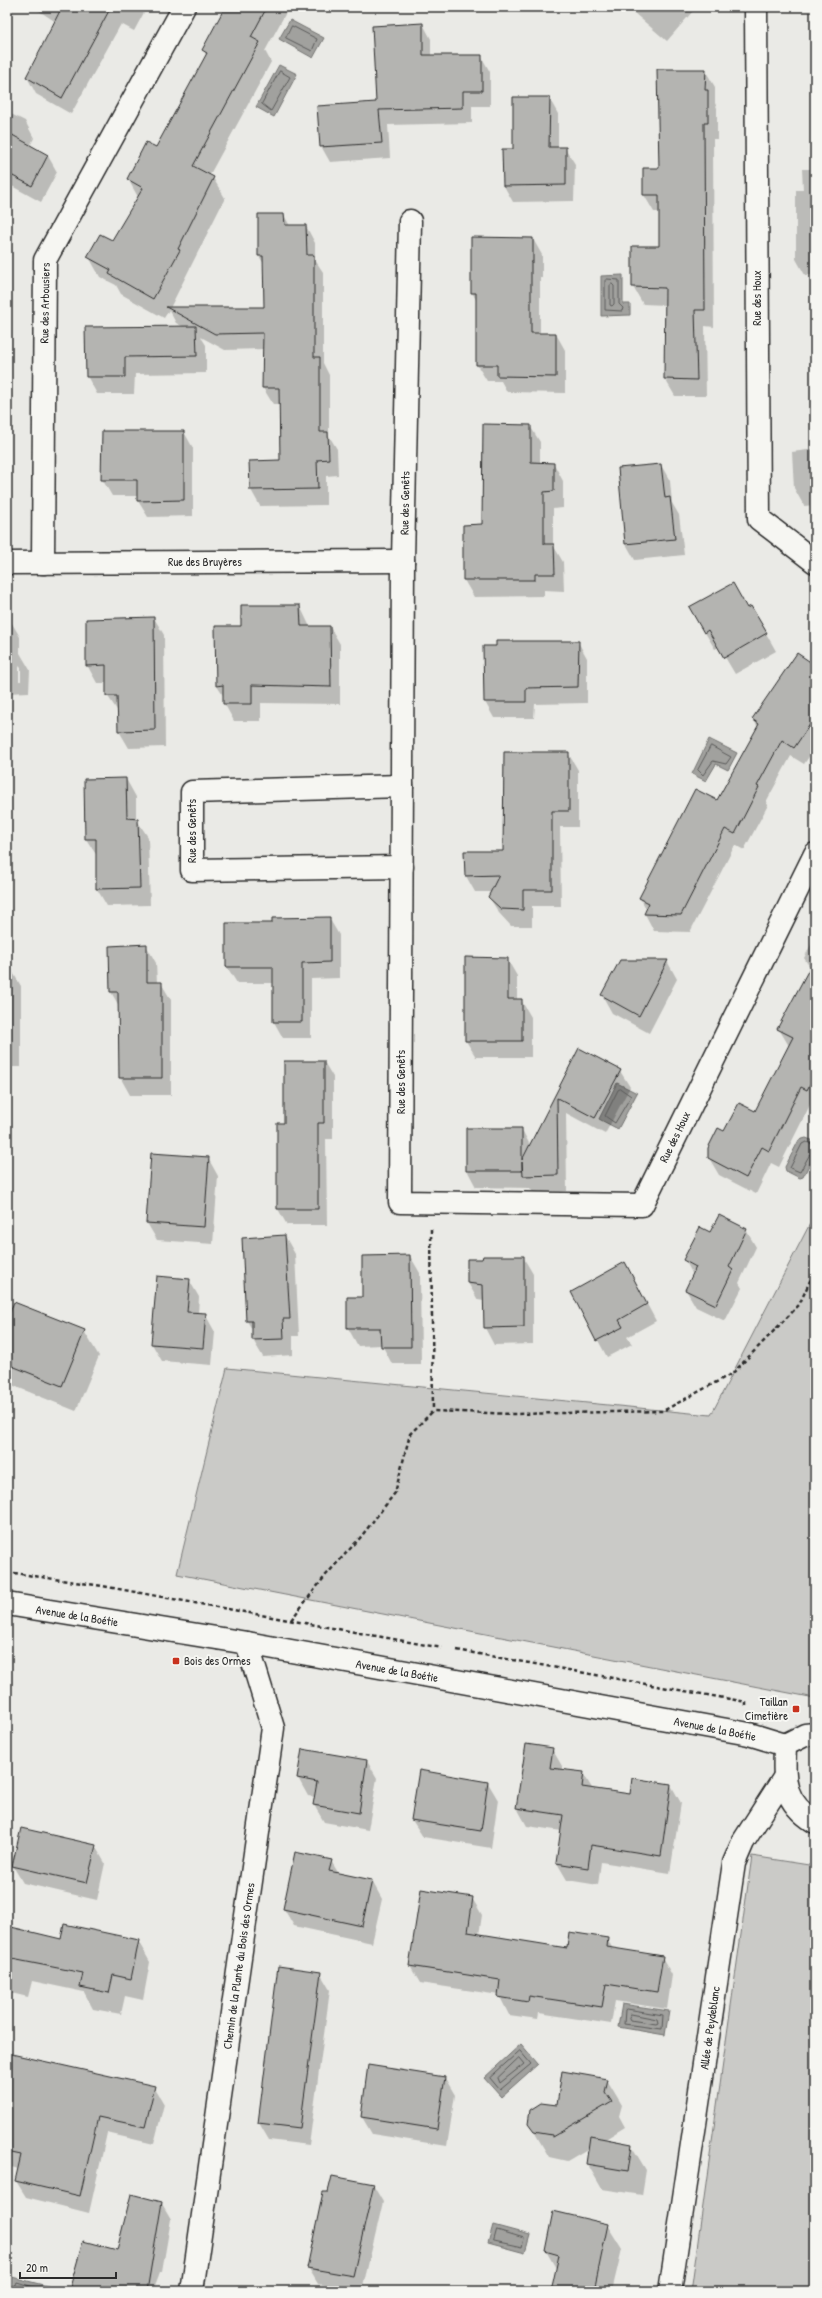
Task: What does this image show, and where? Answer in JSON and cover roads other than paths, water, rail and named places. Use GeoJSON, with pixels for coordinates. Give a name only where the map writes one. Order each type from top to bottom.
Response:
{"type":"FeatureCollection","features":[{"type":"Feature","properties":{"kind":"street","name":"Rue des Arbousiers"},"geometry":{"type":"LineString","coordinates":[[43,563],[45,260],[184,7]]}},
{"type":"Feature","properties":{"kind":"street","name":"Rue des Houx"},"geometry":{"type":"LineString","coordinates":[[756,7],[759,519],[815,562]]}},
{"type":"Feature","properties":{"kind":"street","name":"Rue des Genêts"},"geometry":{"type":"LineString","coordinates":[[400,1202],[403,561],[410,220]]}},
{"type":"Feature","properties":{"kind":"street","name":"Rue des Bruyères"},"geometry":{"type":"LineString","coordinates":[[7,563],[403,561]]}},
{"type":"Feature","properties":{"kind":"street","name":"Rue des Genêts"},"geometry":{"type":"LineString","coordinates":[[402,786],[192,792],[192,870],[402,867]]}},
{"type":"Feature","properties":{"kind":"street","name":"Rue des Houx"},"geometry":{"type":"LineString","coordinates":[[400,1202],[642,1205],[815,854]]}},
{"type":"Feature","properties":{"kind":"street","name":"Avenue de la Boétie"},"geometry":{"type":"LineString","coordinates":[[7,1604],[247,1643],[749,1734],[785,1745]]}},
{"type":"Feature","properties":{"kind":"street","name":"Chemin de la Plante du Bois des Ormes"},"geometry":{"type":"LineString","coordinates":[[192,2291],[273,1728],[247,1643]]}},
{"type":"Feature","properties":{"kind":"street"},"geometry":{"type":"LineString","coordinates":[[815,1734],[805,1735],[785,1745],[784,1778],[794,1806],[815,1822]]}},
{"type":"Feature","properties":{"kind":"street","name":"Allée de Peydeblanc"},"geometry":{"type":"LineString","coordinates":[[670,2291],[734,1863],[743,1842],[784,1778]]}},
{"type":"Feature","properties":{"kind":"water"},"geometry":{"type":"Polygon","coordinates":[[[290,20],[324,38],[313,58],[279,39],[290,20]]]}},
{"type":"Feature","properties":{"kind":"water"},"geometry":{"type":"Polygon","coordinates":[[[279,65],[297,74],[274,117],[256,107],[279,65]]]}},
{"type":"Feature","properties":{"kind":"water"},"geometry":{"type":"Polygon","coordinates":[[[623,275],[623,304],[630,304],[630,315],[601,316],[601,276],[623,275]]]}},
{"type":"Feature","properties":{"kind":"water"},"geometry":{"type":"Polygon","coordinates":[[[709,739],[737,753],[728,770],[716,764],[706,781],[692,774],[709,739]]]}},
{"type":"Feature","properties":{"kind":"water"},"geometry":{"type":"Polygon","coordinates":[[[617,1083],[637,1093],[618,1129],[599,1119],[617,1083]]]}},
{"type":"Feature","properties":{"kind":"water"},"geometry":{"type":"Polygon","coordinates":[[[806,1138],[814,1141],[815,1153],[803,1177],[800,1178],[786,1171],[785,1167],[799,1140],[806,1138]]]}},
{"type":"Feature","properties":{"kind":"water"},"geometry":{"type":"Polygon","coordinates":[[[622,2004],[669,2011],[665,2035],[618,2027],[622,2004]]]}},
{"type":"Feature","properties":{"kind":"water"},"geometry":{"type":"Polygon","coordinates":[[[521,2044],[538,2064],[501,2097],[484,2078],[521,2044]]]}},
{"type":"Feature","properties":{"kind":"water"},"geometry":{"type":"Polygon","coordinates":[[[493,2225],[530,2235],[525,2253],[488,2243],[493,2225]]]}},
{"type":"Feature","properties":{"kind":"water"},"geometry":{"type":"Polygon","coordinates":[[[12,2277],[51,2287],[50,2291],[9,2291],[12,2277]]]}},
{"type":"Feature","properties":{"kind":"place","name":"Bois des Ormes"},"geometry":{"type":"Point","coordinates":[176,1661]}},
{"type":"Feature","properties":{"kind":"place","name":"Taillan Cimetière"},"geometry":{"type":"Point","coordinates":[796,1709]}}]}
